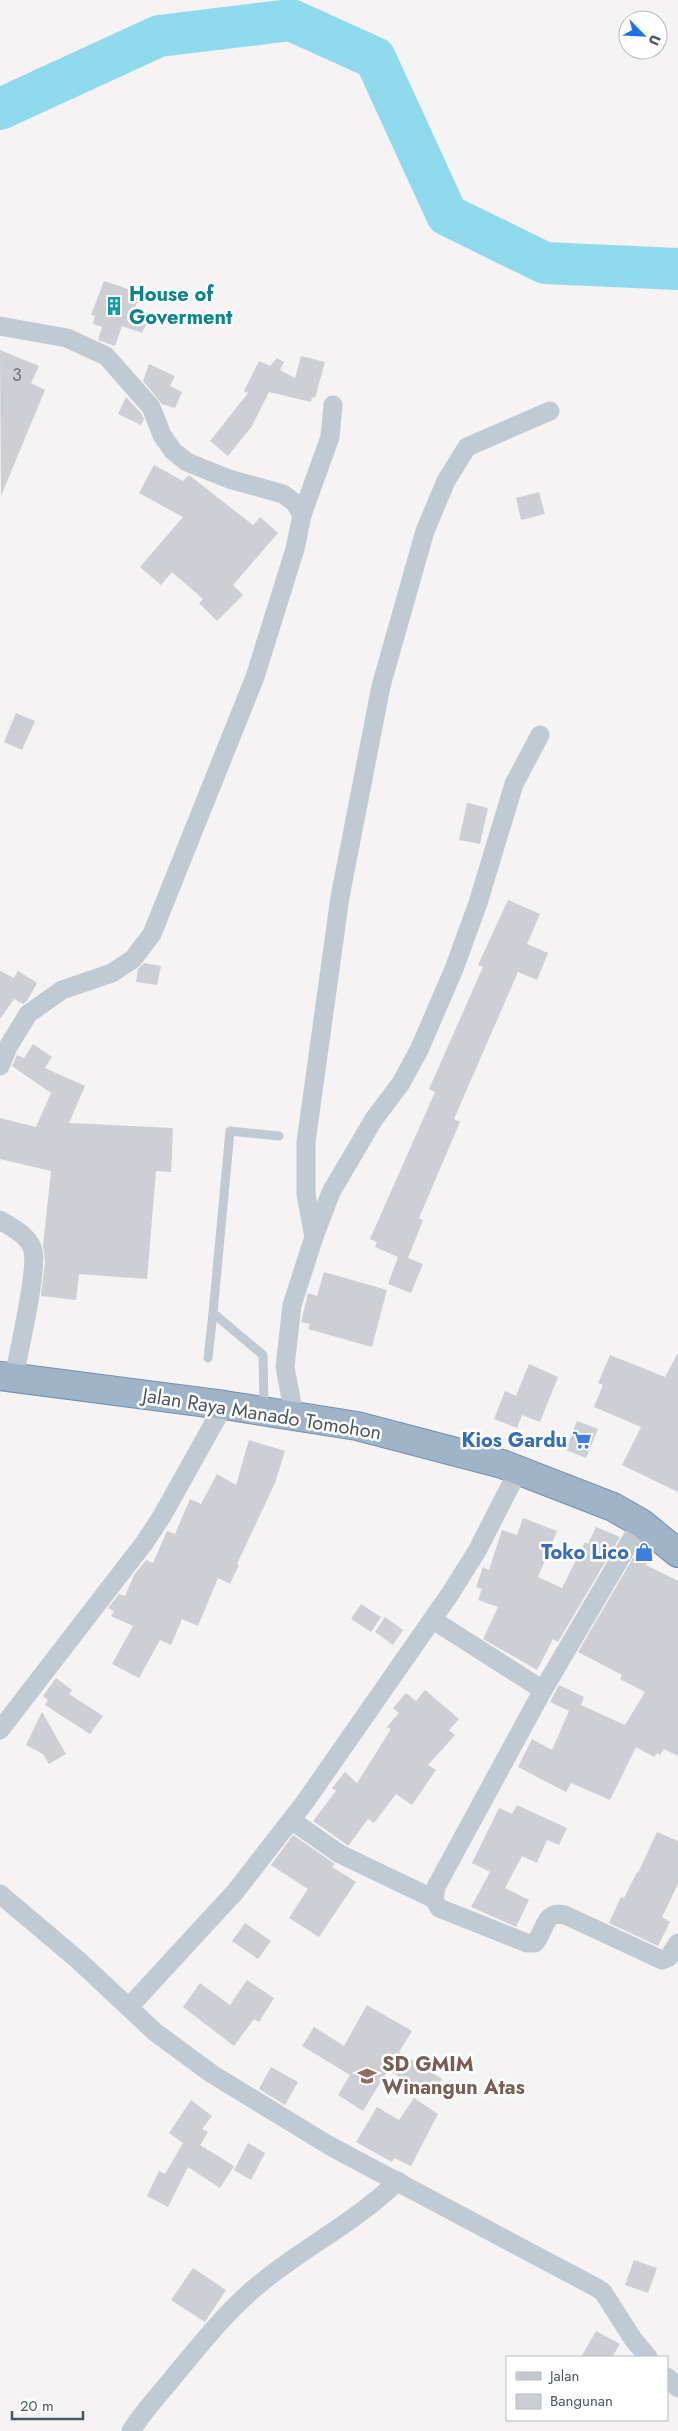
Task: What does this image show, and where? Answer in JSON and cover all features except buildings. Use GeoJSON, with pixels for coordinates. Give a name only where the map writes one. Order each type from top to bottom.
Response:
{"type":"FeatureCollection","features":[{"type":"Feature","properties":{"kind":"highway","name":"Jalan Raya Manado Tomohon"},"geometry":{"type":"LineString","coordinates":[[7,1377],[224,1405],[357,1426],[519,1469],[613,1507],[641,1523],[678,1553]]}},
{"type":"Feature","properties":{"kind":"street"},"geometry":{"type":"LineString","coordinates":[[0,326],[67,338],[106,356],[151,408],[162,435],[173,451],[188,462],[228,479],[283,494],[295,503],[302,515]]}},
{"type":"Feature","properties":{"kind":"street"},"geometry":{"type":"LineString","coordinates":[[0,1066],[8,1047],[28,1014],[62,990],[112,973],[133,958],[152,934],[255,677],[295,550],[302,515],[330,437],[333,405]]}},
{"type":"Feature","properties":{"kind":"street"},"geometry":{"type":"LineString","coordinates":[[314,1237],[306,1194],[306,1142],[340,897],[381,686],[402,608],[425,531],[446,481],[468,447],[550,412]]}},
{"type":"Feature","properties":{"kind":"street"},"geometry":{"type":"LineString","coordinates":[[294,1415],[285,1367],[292,1305],[314,1237],[336,1183],[374,1119],[401,1083],[419,1050],[454,969],[478,904],[514,784],[540,735]]}},
{"type":"Feature","properties":{"kind":"street"},"geometry":{"type":"LineString","coordinates":[[0,1220],[23,1236],[33,1250],[31,1282],[7,1377]]}},
{"type":"Feature","properties":{"kind":"street"},"geometry":{"type":"LineString","coordinates":[[0,1730],[145,1542],[162,1516],[224,1405]]}},
{"type":"Feature","properties":{"kind":"street"},"geometry":{"type":"LineString","coordinates":[[128,2007],[235,1892],[291,1820],[432,1620],[477,1551],[519,1469]]}},
{"type":"Feature","properties":{"kind":"street"},"geometry":{"type":"LineString","coordinates":[[641,1523],[543,1690],[436,1887],[434,1904],[438,1908],[527,1943],[534,1943],[550,1916],[556,1914],[566,1915],[662,1960],[669,1957],[678,1943]]}},
{"type":"Feature","properties":{"kind":"street"},"geometry":{"type":"LineString","coordinates":[[432,1620],[543,1690]]}},
{"type":"Feature","properties":{"kind":"street"},"geometry":{"type":"LineString","coordinates":[[291,1820],[340,1854],[434,1899]]}},
{"type":"Feature","properties":{"kind":"street"},"geometry":{"type":"LineString","coordinates":[[0,1894],[71,1954],[155,2032],[212,2074],[330,2146],[603,2292],[633,2339],[647,2356]]}},
{"type":"Feature","properties":{"kind":"street"},"geometry":{"type":"LineString","coordinates":[[131,2431],[200,2346],[252,2290],[375,2203],[398,2181]]}},
{"type":"Feature","properties":{"kind":"street"},"geometry":{"type":"LineString","coordinates":[[668,2378],[678,2388]]}},
{"type":"Feature","properties":{"kind":"lane"},"geometry":{"type":"LineString","coordinates":[[208,1358],[230,1131],[279,1136]]}},
{"type":"Feature","properties":{"kind":"lane"},"geometry":{"type":"LineString","coordinates":[[213,1313],[263,1355],[264,1411]]}},
{"type":"Feature","properties":{"kind":"waterway"},"geometry":{"type":"LineString","coordinates":[[0,109],[159,36],[291,20],[375,58],[447,215],[545,263],[678,269]]}},
{"type":"Feature","properties":{"kind":"place","name":"House of Goverment"},"geometry":{"type":"Point","coordinates":[114,306]}},
{"type":"Feature","properties":{"kind":"place","name":"Kios Gardu"},"geometry":{"type":"Point","coordinates":[582,1440]}},
{"type":"Feature","properties":{"kind":"place","name":"Toko Lico"},"geometry":{"type":"Point","coordinates":[644,1552]}},
{"type":"Feature","properties":{"kind":"place","name":"SD GMIM Winangun Atas"},"geometry":{"type":"Point","coordinates":[367,2076]}}]}
